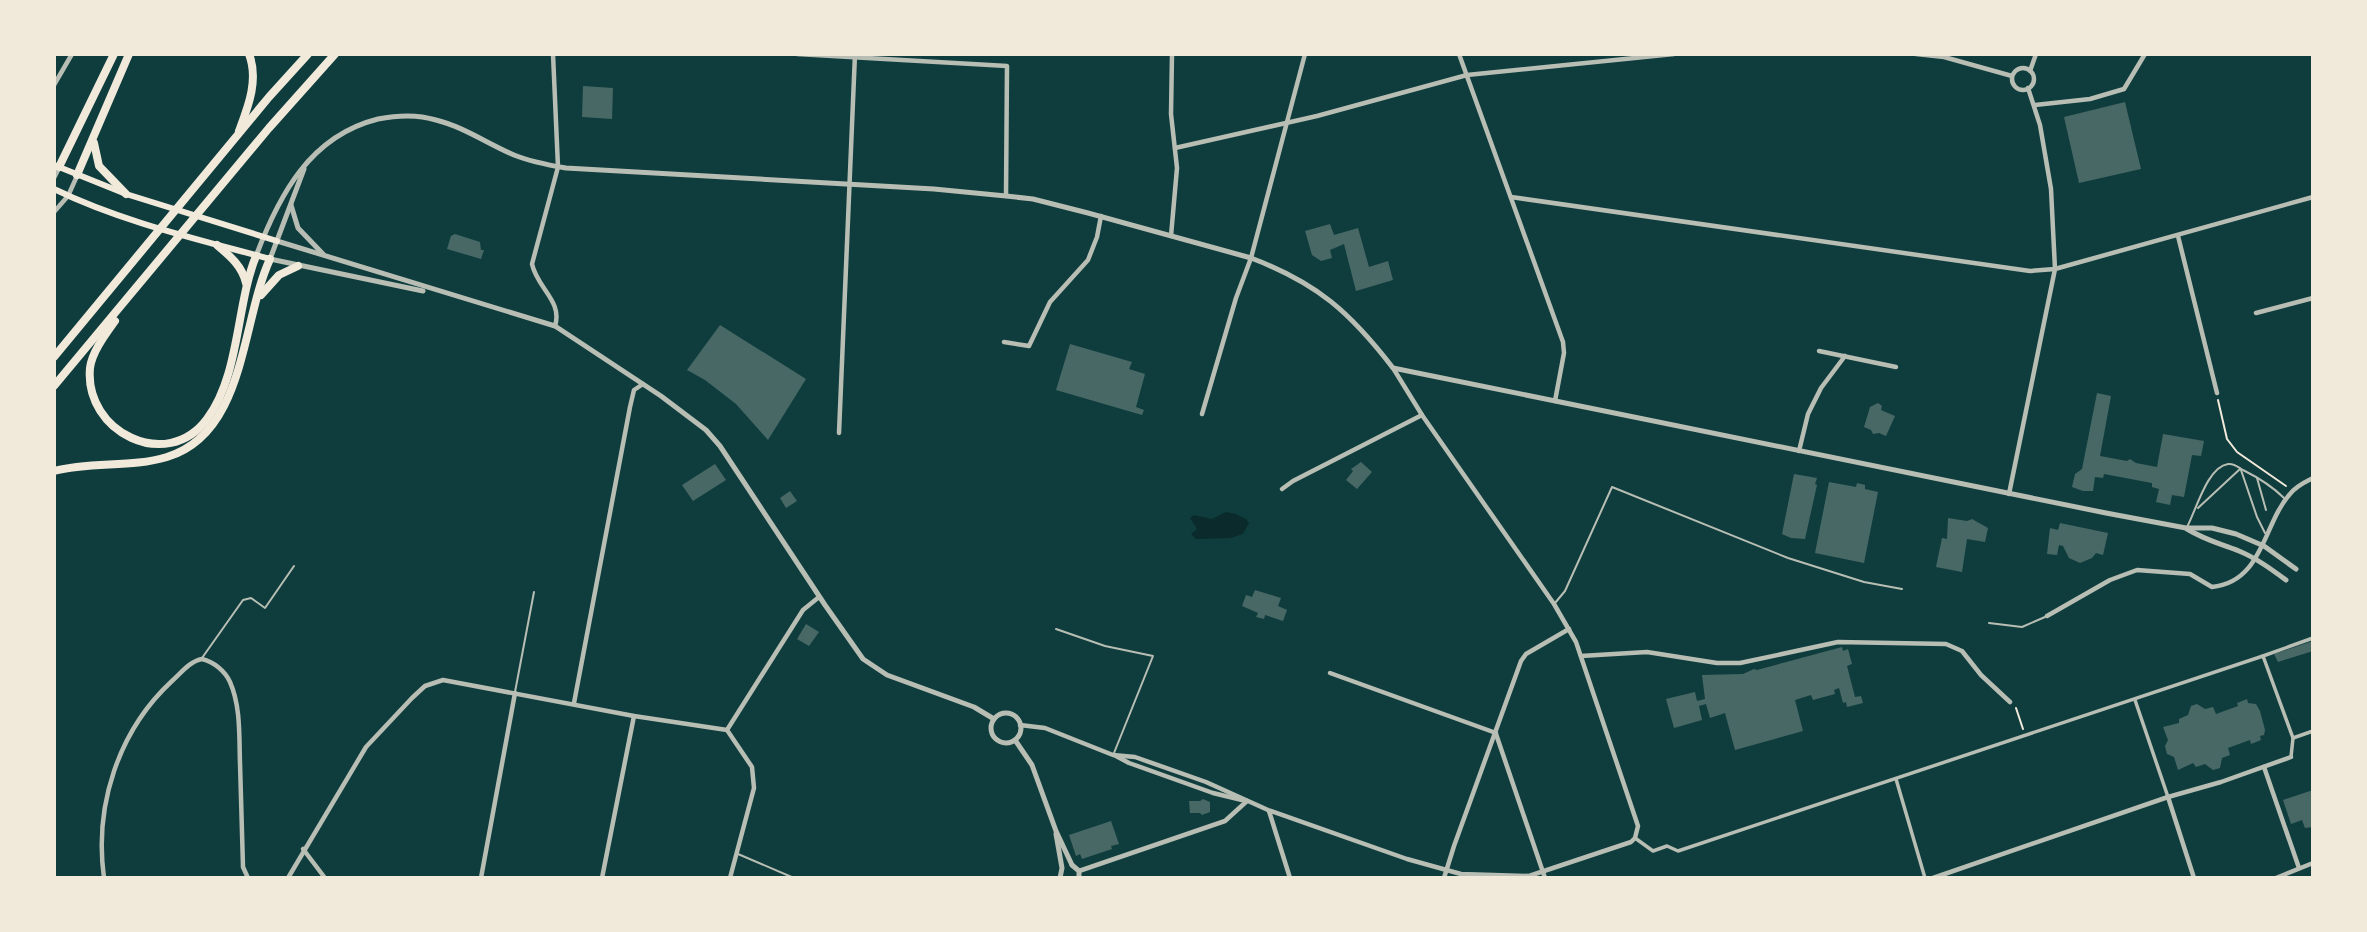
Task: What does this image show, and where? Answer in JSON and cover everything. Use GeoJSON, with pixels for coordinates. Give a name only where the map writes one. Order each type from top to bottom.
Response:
{"type":"FeatureCollection","features":[{"type":"Feature","properties":{"kind":"highway"},"geometry":{"type":"LineString","coordinates":[[57,166],[114,54]]}},
{"type":"Feature","properties":{"kind":"highway"},"geometry":{"type":"LineString","coordinates":[[77,175],[129,54]]}},
{"type":"Feature","properties":{"kind":"highway"},"geometry":{"type":"LineString","coordinates":[[237,137],[252,91],[253,67],[248,54]]}},
{"type":"Feature","properties":{"kind":"highway"},"geometry":{"type":"LineString","coordinates":[[54,357],[308,54]]}},
{"type":"Feature","properties":{"kind":"highway"},"geometry":{"type":"LineString","coordinates":[[54,386],[269,128],[335,54]]}},
{"type":"Feature","properties":{"kind":"highway"},"geometry":{"type":"LineString","coordinates":[[93,140],[99,166],[126,194]]}},
{"type":"Feature","properties":{"kind":"highway"},"geometry":{"type":"LineString","coordinates":[[217,245],[238,266],[247,286]]}},
{"type":"Feature","properties":{"kind":"highway"},"geometry":{"type":"LineString","coordinates":[[137,288],[92,360],[90,385],[95,404],[116,429],[137,440],[166,443],[190,435],[214,409],[226,377],[256,256]]}},
{"type":"Feature","properties":{"kind":"highway"},"geometry":{"type":"LineString","coordinates":[[54,471],[91,464],[166,457],[200,439],[218,417],[227,397],[270,260]]}},
{"type":"Feature","properties":{"kind":"highway"},"geometry":{"type":"LineString","coordinates":[[257,301],[279,275],[298,266]]}},
{"type":"Feature","properties":{"kind":"main road"},"geometry":{"type":"LineString","coordinates":[[57,166],[126,194],[277,241]]}},
{"type":"Feature","properties":{"kind":"main road"},"geometry":{"type":"LineString","coordinates":[[54,189],[131,219],[270,260]]}},
{"type":"Feature","properties":{"kind":"street"},"geometry":{"type":"LineString","coordinates":[[54,85],[72,54]]}},
{"type":"Feature","properties":{"kind":"street"},"geometry":{"type":"LineString","coordinates":[[553,54],[558,167],[532,264],[536,276],[557,310],[555,326]]}},
{"type":"Feature","properties":{"kind":"street"},"geometry":{"type":"LineString","coordinates":[[797,54],[1007,66],[1006,196]]}},
{"type":"Feature","properties":{"kind":"street"},"geometry":{"type":"LineString","coordinates":[[1171,54],[1171,114],[1177,168],[1171,236]]}},
{"type":"Feature","properties":{"kind":"street"},"geometry":{"type":"LineString","coordinates":[[1202,414],[1236,298],[1251,258],[1306,54]]}},
{"type":"Feature","properties":{"kind":"street"},"geometry":{"type":"LineString","coordinates":[[1459,54],[1563,342],[1564,353],[1555,401]]}},
{"type":"Feature","properties":{"kind":"street"},"geometry":{"type":"LineString","coordinates":[[1175,148],[1317,116],[1467,75],[1674,54]]}},
{"type":"Feature","properties":{"kind":"street"},"geometry":{"type":"LineString","coordinates":[[1916,54],[1944,57],[2012,76]]}},
{"type":"Feature","properties":{"kind":"street"},"geometry":{"type":"LineString","coordinates":[[2028,88],[2033,80],[2030,71],[2036,54]]}},
{"type":"Feature","properties":{"kind":"street"},"geometry":{"type":"LineString","coordinates":[[2035,105],[2090,99],[2124,89],[2146,54]]}},
{"type":"Feature","properties":{"kind":"street"},"geometry":{"type":"LineString","coordinates":[[839,433],[855,56]]}},
{"type":"Feature","properties":{"kind":"street"},"geometry":{"type":"LineString","coordinates":[[2012,76],[2022,68],[2030,71]]}},
{"type":"Feature","properties":{"kind":"street"},"geometry":{"type":"LineString","coordinates":[[2012,76],[2016,87],[2028,88]]}},
{"type":"Feature","properties":{"kind":"street"},"geometry":{"type":"LineString","coordinates":[[2009,494],[2055,270],[2051,189],[2035,105],[2028,88]]}},
{"type":"Feature","properties":{"kind":"street"},"geometry":{"type":"LineString","coordinates":[[256,256],[283,194],[306,163],[324,145],[359,124],[384,118],[412,116],[449,124],[519,157],[558,167],[934,189],[1033,199],[1251,258],[1297,278],[1326,297],[1363,330],[1554,604],[1581,656],[1638,826],[1631,842],[1529,876],[1461,874],[1407,859],[1268,810],[1206,782],[1135,757],[1113,755],[1045,728],[1020,725]]}},
{"type":"Feature","properties":{"kind":"street"},"geometry":{"type":"LineString","coordinates":[[306,163],[270,260],[447,295]]}},
{"type":"Feature","properties":{"kind":"street"},"geometry":{"type":"LineString","coordinates":[[54,178],[57,166]]}},
{"type":"Feature","properties":{"kind":"street"},"geometry":{"type":"LineString","coordinates":[[54,212],[68,196],[77,175]]}},
{"type":"Feature","properties":{"kind":"street"},"geometry":{"type":"LineString","coordinates":[[1511,197],[2030,271],[2055,270],[2313,197]]}},
{"type":"Feature","properties":{"kind":"street"},"geometry":{"type":"LineString","coordinates":[[291,204],[298,228],[325,257]]}},
{"type":"Feature","properties":{"kind":"street"},"geometry":{"type":"LineString","coordinates":[[1004,342],[1030,346],[1050,302],[1088,260],[1097,237],[1101,216]]}},
{"type":"Feature","properties":{"kind":"street"},"geometry":{"type":"LineString","coordinates":[[2178,236],[2217,393]]}},
{"type":"Feature","properties":{"kind":"street"},"geometry":{"type":"LineString","coordinates":[[277,241],[555,326],[643,384],[713,436],[863,659],[887,675],[974,707],[994,719]]}},
{"type":"Feature","properties":{"kind":"street"},"geometry":{"type":"LineString","coordinates":[[2256,313],[2313,298]]}},
{"type":"Feature","properties":{"kind":"street"},"geometry":{"type":"LineString","coordinates":[[1819,351],[1896,366]]}},
{"type":"Feature","properties":{"kind":"street"},"geometry":{"type":"LineString","coordinates":[[1799,450],[1808,414],[1821,388],[1845,356]]}},
{"type":"Feature","properties":{"kind":"street"},"geometry":{"type":"LineString","coordinates":[[1392,368],[2009,494],[2186,528],[2212,528],[2248,538],[2297,569]]}},
{"type":"Feature","properties":{"kind":"street"},"geometry":{"type":"LineString","coordinates":[[574,704],[630,407],[634,390],[643,384]]}},
{"type":"Feature","properties":{"kind":"street"},"geometry":{"type":"LineString","coordinates":[[1282,489],[1422,415]]}},
{"type":"Feature","properties":{"kind":"street"},"geometry":{"type":"LineString","coordinates":[[2047,616],[2099,586],[2131,572],[2154,570],[2190,573],[2209,586],[2217,587],[2240,576],[2264,546],[2285,500],[2293,491],[2313,478]]}},
{"type":"Feature","properties":{"kind":"street"},"geometry":{"type":"LineString","coordinates":[[2186,528],[2207,541],[2256,559],[2286,580]]}},
{"type":"Feature","properties":{"kind":"street"},"geometry":{"type":"LineString","coordinates":[[727,730],[803,610],[819,597]]}},
{"type":"Feature","properties":{"kind":"street"},"geometry":{"type":"LineString","coordinates":[[1444,878],[1522,659],[1569,629]]}},
{"type":"Feature","properties":{"kind":"street"},"geometry":{"type":"LineString","coordinates":[[1635,838],[1653,851],[1667,846],[1678,852],[2313,638]]}},
{"type":"Feature","properties":{"kind":"street"},"geometry":{"type":"LineString","coordinates":[[1581,656],[1637,652],[1717,663],[1740,663],[1838,642],[1946,644],[1959,648],[1981,676],[2010,702]]}},
{"type":"Feature","properties":{"kind":"street"},"geometry":{"type":"LineString","coordinates":[[1933,878],[2291,757],[2293,738],[2263,656]]}},
{"type":"Feature","properties":{"kind":"street"},"geometry":{"type":"LineString","coordinates":[[104,878],[101,856],[103,816],[121,751],[162,691],[195,660],[202,659],[222,671],[236,700],[243,867],[248,878]]}},
{"type":"Feature","properties":{"kind":"street"},"geometry":{"type":"LineString","coordinates":[[1330,673],[1496,733]]}},
{"type":"Feature","properties":{"kind":"street"},"geometry":{"type":"LineString","coordinates":[[288,878],[366,747],[425,686],[443,680],[634,716],[727,730],[752,767],[754,777],[753,798],[730,878]]}},
{"type":"Feature","properties":{"kind":"street"},"geometry":{"type":"LineString","coordinates":[[481,878],[515,693]]}},
{"type":"Feature","properties":{"kind":"street"},"geometry":{"type":"LineString","coordinates":[[2135,699],[2194,878]]}},
{"type":"Feature","properties":{"kind":"street"},"geometry":{"type":"LineString","coordinates":[[1007,713],[1014,716],[1020,725],[1020,732],[1015,740],[1003,742],[994,737],[991,729],[994,719],[1007,713]]}},
{"type":"Feature","properties":{"kind":"street"},"geometry":{"type":"LineString","coordinates":[[602,878],[634,716]]}},
{"type":"Feature","properties":{"kind":"street"},"geometry":{"type":"LineString","coordinates":[[2293,738],[2313,732]]}},
{"type":"Feature","properties":{"kind":"street"},"geometry":{"type":"LineString","coordinates":[[1496,733],[1545,878]]}},
{"type":"Feature","properties":{"kind":"street"},"geometry":{"type":"LineString","coordinates":[[1015,740],[1032,765],[1056,831],[1079,875],[1225,821],[1247,801]]}},
{"type":"Feature","properties":{"kind":"street"},"geometry":{"type":"LineString","coordinates":[[2264,767],[2299,868]]}},
{"type":"Feature","properties":{"kind":"street"},"geometry":{"type":"LineString","coordinates":[[1896,779],[1925,878]]}},
{"type":"Feature","properties":{"kind":"street"},"geometry":{"type":"LineString","coordinates":[[1268,810],[1290,878]]}},
{"type":"Feature","properties":{"kind":"street"},"geometry":{"type":"LineString","coordinates":[[1056,831],[1062,868],[1060,878]]}},
{"type":"Feature","properties":{"kind":"street"},"geometry":{"type":"LineString","coordinates":[[303,849],[325,878]]}},
{"type":"Feature","properties":{"kind":"street"},"geometry":{"type":"LineString","coordinates":[[2276,878],[2313,863]]}},
{"type":"Feature","properties":{"kind":"street"},"geometry":{"type":"LineString","coordinates":[[1062,868],[1072,865]]}},
{"type":"Feature","properties":{"kind":"lane"},"geometry":{"type":"LineString","coordinates":[[2186,528],[2209,480],[2219,468],[2231,464],[2268,484],[2285,500]]}},
{"type":"Feature","properties":{"kind":"lane"},"geometry":{"type":"LineString","coordinates":[[2196,511],[2241,468]]}},
{"type":"Feature","properties":{"kind":"lane"},"geometry":{"type":"LineString","coordinates":[[2241,468],[2257,517],[2268,538]]}},
{"type":"Feature","properties":{"kind":"lane"},"geometry":{"type":"LineString","coordinates":[[2257,477],[2266,510]]}},
{"type":"Feature","properties":{"kind":"lane"},"geometry":{"type":"LineString","coordinates":[[1554,604],[1565,591],[1612,487],[1788,558],[1864,582],[1902,589]]}},
{"type":"Feature","properties":{"kind":"lane"},"geometry":{"type":"LineString","coordinates":[[202,659],[243,600],[251,598],[265,608],[294,566]]}},
{"type":"Feature","properties":{"kind":"lane"},"geometry":{"type":"LineString","coordinates":[[515,693],[534,592]]}},
{"type":"Feature","properties":{"kind":"lane"},"geometry":{"type":"LineString","coordinates":[[1989,623],[2022,627],[2047,616]]}},
{"type":"Feature","properties":{"kind":"lane"},"geometry":{"type":"LineString","coordinates":[[1056,629],[1105,646],[1153,656],[1113,755]]}},
{"type":"Feature","properties":{"kind":"lane"},"geometry":{"type":"LineString","coordinates":[[737,853],[794,878]]}},
{"type":"Feature","properties":{"kind":"path"},"geometry":{"type":"LineString","coordinates":[[2217,393],[2227,439],[2237,452],[2293,491]]}},
{"type":"Feature","properties":{"kind":"path"},"geometry":{"type":"LineString","coordinates":[[2010,702],[2017,708],[2025,735]]}},
{"type":"Feature","properties":{"kind":"water"},"geometry":{"type":"Polygon","coordinates":[[[1226,512],[1246,519],[1249,523],[1243,534],[1230,538],[1196,539],[1191,534],[1197,529],[1190,518],[1194,515],[1212,519],[1226,512]]]}},
{"type":"Feature","properties":{"kind":"building"},"geometry":{"type":"Polygon","coordinates":[[[583,86],[613,88],[612,119],[582,117],[583,86]]]}},
{"type":"Feature","properties":{"kind":"building"},"geometry":{"type":"Polygon","coordinates":[[[2125,102],[2141,169],[2079,183],[2064,117],[2125,102]]]}},
{"type":"Feature","properties":{"kind":"building"},"geometry":{"type":"Polygon","coordinates":[[[1330,224],[1334,235],[1358,228],[1369,267],[1388,261],[1393,280],[1356,291],[1344,244],[1330,250],[1332,258],[1321,261],[1312,255],[1305,231],[1330,224]]]}},
{"type":"Feature","properties":{"kind":"building"},"geometry":{"type":"Polygon","coordinates":[[[455,234],[480,242],[481,250],[484,250],[481,259],[447,249],[451,236],[455,234]]]}},
{"type":"Feature","properties":{"kind":"building"},"geometry":{"type":"Polygon","coordinates":[[[720,325],[806,379],[768,440],[736,404],[687,370],[720,325]]]}},
{"type":"Feature","properties":{"kind":"building"},"geometry":{"type":"Polygon","coordinates":[[[1070,344],[1132,362],[1129,369],[1145,374],[1136,407],[1144,410],[1142,415],[1056,390],[1070,344]]]}},
{"type":"Feature","properties":{"kind":"building"},"geometry":{"type":"Polygon","coordinates":[[[2097,393],[2111,396],[2100,456],[2127,461],[2130,459],[2136,463],[2157,467],[2163,434],[2204,441],[2201,456],[2192,455],[2184,497],[2172,495],[2170,505],[2156,502],[2159,489],[2152,487],[2152,483],[2104,474],[2103,478],[2095,477],[2093,491],[2072,487],[2075,474],[2082,469],[2097,393]]]}},
{"type":"Feature","properties":{"kind":"building"},"geometry":{"type":"Polygon","coordinates":[[[1878,403],[1882,406],[1881,410],[1895,416],[1886,436],[1873,434],[1864,427],[1870,407],[1878,403]]]}},
{"type":"Feature","properties":{"kind":"building"},"geometry":{"type":"Polygon","coordinates":[[[1361,462],[1372,472],[1357,489],[1346,480],[1353,471],[1351,469],[1361,462]]]}},
{"type":"Feature","properties":{"kind":"building"},"geometry":{"type":"Polygon","coordinates":[[[715,464],[726,480],[693,501],[682,485],[715,464]]]}},
{"type":"Feature","properties":{"kind":"building"},"geometry":{"type":"Polygon","coordinates":[[[1794,474],[1817,478],[1805,539],[1782,534],[1794,474]]]}},
{"type":"Feature","properties":{"kind":"building"},"geometry":{"type":"Polygon","coordinates":[[[1829,482],[1856,487],[1857,483],[1865,485],[1865,489],[1878,492],[1864,563],[1815,553],[1829,482]]]}},
{"type":"Feature","properties":{"kind":"building"},"geometry":{"type":"Polygon","coordinates":[[[790,491],[797,501],[786,508],[780,498],[790,491]]]}},
{"type":"Feature","properties":{"kind":"building"},"geometry":{"type":"Polygon","coordinates":[[[1948,518],[1967,521],[1972,519],[1988,528],[1985,542],[1967,539],[1962,572],[1936,567],[1942,538],[1947,539],[1948,518]]]}},
{"type":"Feature","properties":{"kind":"building"},"geometry":{"type":"Polygon","coordinates":[[[2060,523],[2108,533],[2103,555],[2096,553],[2092,558],[2080,563],[2069,558],[2063,546],[2059,545],[2057,555],[2047,554],[2050,528],[2058,530],[2060,523]]]}},
{"type":"Feature","properties":{"kind":"building"},"geometry":{"type":"Polygon","coordinates":[[[1255,590],[1281,598],[1278,606],[1287,610],[1283,621],[1265,615],[1264,619],[1256,617],[1258,613],[1242,606],[1246,595],[1252,597],[1255,590]]]}},
{"type":"Feature","properties":{"kind":"building"},"geometry":{"type":"Polygon","coordinates":[[[806,624],[819,632],[809,646],[797,639],[806,624]]]}},
{"type":"Feature","properties":{"kind":"building"},"geometry":{"type":"Polygon","coordinates":[[[2313,641],[2313,651],[2278,662],[2274,654],[2313,641]]]}},
{"type":"Feature","properties":{"kind":"building"},"geometry":{"type":"Polygon","coordinates":[[[1842,647],[1843,651],[1848,649],[1852,664],[1847,666],[1855,697],[1861,696],[1863,703],[1847,707],[1846,702],[1843,703],[1839,688],[1834,690],[1835,694],[1813,700],[1811,695],[1795,700],[1803,731],[1735,750],[1725,713],[1710,718],[1706,704],[1699,706],[1702,720],[1674,728],[1666,699],[1695,692],[1697,701],[1705,699],[1702,675],[1743,674],[1842,647]]]}},
{"type":"Feature","properties":{"kind":"building"},"geometry":{"type":"Polygon","coordinates":[[[2247,699],[2248,703],[2256,704],[2260,711],[2265,730],[2264,735],[2260,736],[2261,740],[2251,744],[2250,740],[2228,748],[2230,755],[2222,758],[2220,768],[2213,770],[2205,764],[2196,767],[2193,763],[2178,770],[2174,757],[2167,754],[2165,746],[2168,740],[2163,727],[2179,723],[2179,719],[2188,715],[2191,706],[2197,704],[2205,709],[2213,707],[2216,714],[2238,706],[2237,703],[2247,699]]]}},
{"type":"Feature","properties":{"kind":"building"},"geometry":{"type":"Polygon","coordinates":[[[2313,790],[2313,827],[2305,828],[2302,820],[2291,824],[2283,800],[2313,790]]]}},
{"type":"Feature","properties":{"kind":"building"},"geometry":{"type":"Polygon","coordinates":[[[1203,799],[1210,802],[1210,812],[1202,815],[1190,813],[1189,801],[1203,799]]]}},
{"type":"Feature","properties":{"kind":"building"},"geometry":{"type":"Polygon","coordinates":[[[1111,821],[1119,844],[1082,859],[1080,854],[1076,856],[1069,835],[1111,821]]]}}]}
